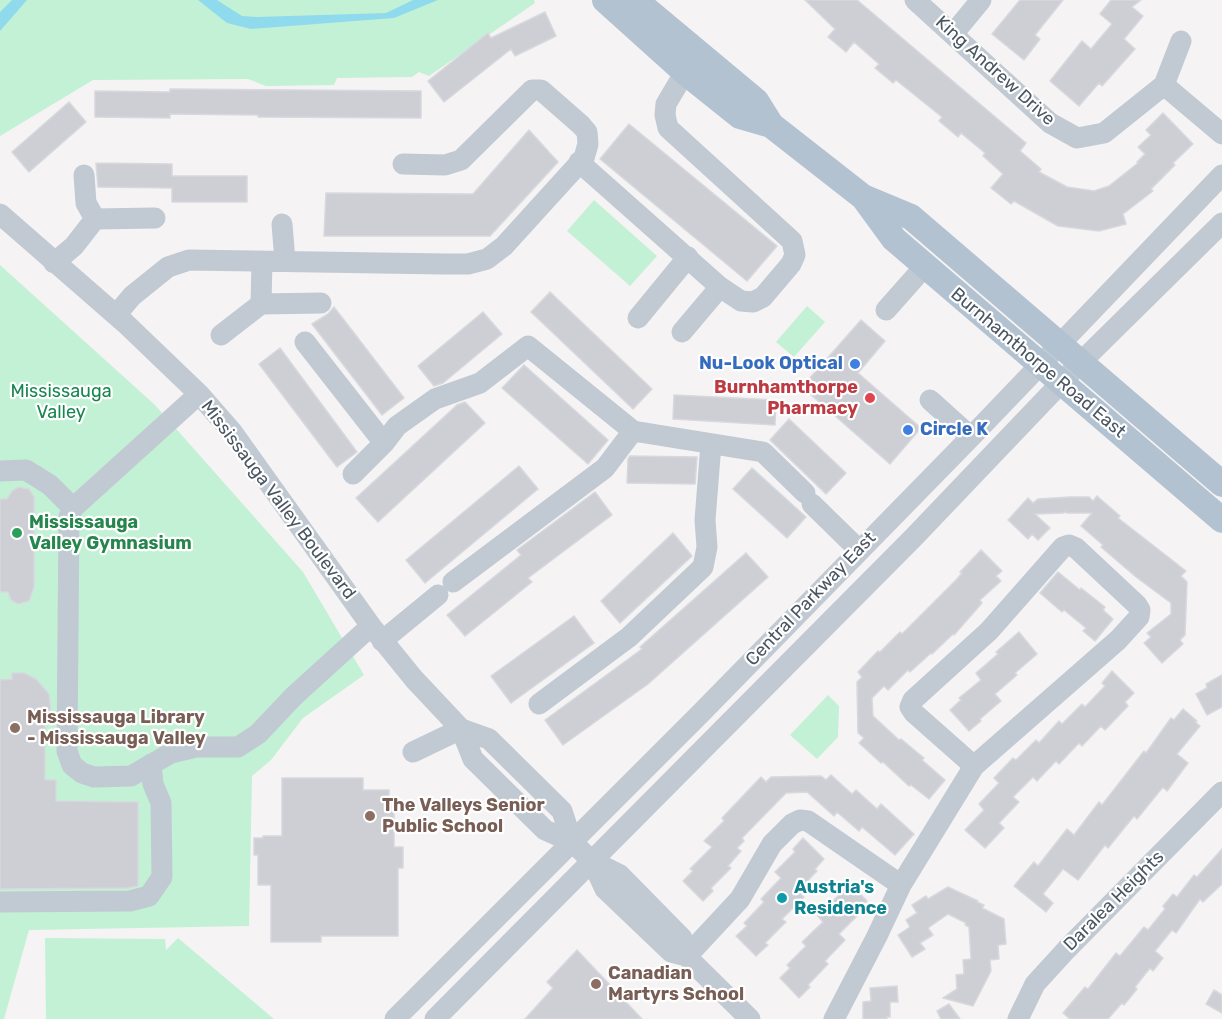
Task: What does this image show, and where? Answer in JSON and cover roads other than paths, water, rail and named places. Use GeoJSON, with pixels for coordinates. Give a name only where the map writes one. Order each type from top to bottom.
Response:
{"type":"FeatureCollection","features":[{"type":"Feature","properties":{"kind":"main road","name":"Burnhamthorpe Road East"},"geometry":{"type":"LineString","coordinates":[[605,0],[685,72],[740,116],[771,125]]}},
{"type":"Feature","properties":{"kind":"main road","name":"Burnhamthorpe Road East"},"geometry":{"type":"LineString","coordinates":[[634,0],[756,102],[771,125],[863,197],[911,217],[1222,484]]}},
{"type":"Feature","properties":{"kind":"main road","name":"Burnhamthorpe Road East"},"geometry":{"type":"LineString","coordinates":[[863,197],[894,239],[1222,520]]}},
{"type":"Feature","properties":{"kind":"street","name":"King Andrew Drive"},"geometry":{"type":"LineString","coordinates":[[915,0],[1050,123],[1077,138],[1104,133],[1164,85]]}},
{"type":"Feature","properties":{"kind":"street"},"geometry":{"type":"LineString","coordinates":[[953,34],[981,0]]}},
{"type":"Feature","properties":{"kind":"street"},"geometry":{"type":"LineString","coordinates":[[1181,40],[1164,85],[1222,134]]}},
{"type":"Feature","properties":{"kind":"street"},"geometry":{"type":"LineString","coordinates":[[579,162],[720,287],[741,301],[753,302],[763,297],[791,264],[795,255],[792,241],[668,128],[665,115],[666,104],[685,72]]}},
{"type":"Feature","properties":{"kind":"street"},"geometry":{"type":"LineString","coordinates":[[116,315],[132,296],[168,267],[189,260],[468,264],[487,259],[504,246],[579,162],[586,153],[587,132],[541,90],[532,90],[461,160],[445,165],[403,164]]}},
{"type":"Feature","properties":{"kind":"street"},"geometry":{"type":"LineString","coordinates":[[84,175],[86,203],[95,219]]}},
{"type":"Feature","properties":{"kind":"street","name":"Central Parkway East"},"geometry":{"type":"LineString","coordinates":[[395,1019],[701,713],[1222,175]]}},
{"type":"Feature","properties":{"kind":"street","name":"Mississauga Valley Boulevard"},"geometry":{"type":"LineString","coordinates":[[0,214],[116,315],[199,394],[233,433],[377,633],[414,679],[461,729],[489,739],[562,811],[572,842],[592,861],[605,889],[671,952],[687,956],[750,1019]]}},
{"type":"Feature","properties":{"kind":"street"},"geometry":{"type":"LineString","coordinates":[[95,219],[155,218]]}},
{"type":"Feature","properties":{"kind":"street"},"geometry":{"type":"LineString","coordinates":[[54,263],[74,246],[95,219]]}},
{"type":"Feature","properties":{"kind":"street","name":"Central Parkway East"},"geometry":{"type":"LineString","coordinates":[[435,1019],[914,537],[1081,362],[1222,223]]}},
{"type":"Feature","properties":{"kind":"street"},"geometry":{"type":"LineString","coordinates":[[282,224],[285,261]]}},
{"type":"Feature","properties":{"kind":"street"},"geometry":{"type":"LineString","coordinates":[[638,318],[688,257]]}},
{"type":"Feature","properties":{"kind":"street"},"geometry":{"type":"LineString","coordinates":[[261,304],[262,261]]}},
{"type":"Feature","properties":{"kind":"street"},"geometry":{"type":"LineString","coordinates":[[886,310],[925,266]]}},
{"type":"Feature","properties":{"kind":"street"},"geometry":{"type":"LineString","coordinates":[[682,332],[720,287]]}},
{"type":"Feature","properties":{"kind":"street"},"geometry":{"type":"LineString","coordinates":[[221,336],[261,304],[321,303]]}},
{"type":"Feature","properties":{"kind":"street"},"geometry":{"type":"LineString","coordinates":[[305,342],[384,442]]}},
{"type":"Feature","properties":{"kind":"street"},"geometry":{"type":"LineString","coordinates":[[353,474],[397,426],[435,399],[480,383],[528,346],[633,431],[763,452],[859,550]]}},
{"type":"Feature","properties":{"kind":"street"},"geometry":{"type":"LineString","coordinates":[[199,394],[73,508],[69,518],[66,751],[72,765],[82,773],[94,777],[131,776],[171,753],[196,747],[232,748],[248,741],[258,734],[294,696],[377,633],[446,589],[605,468],[633,431]]}},
{"type":"Feature","properties":{"kind":"street"},"geometry":{"type":"LineString","coordinates":[[930,400],[970,437]]}},
{"type":"Feature","properties":{"kind":"street"},"geometry":{"type":"LineString","coordinates":[[539,704],[628,637],[703,567],[707,547],[705,520],[711,444]]}},
{"type":"Feature","properties":{"kind":"street"},"geometry":{"type":"LineString","coordinates":[[0,471],[26,470],[50,485],[73,508]]}},
{"type":"Feature","properties":{"kind":"street"},"geometry":{"type":"LineString","coordinates":[[834,1019],[877,936],[900,885],[974,766],[1118,640],[1138,617],[1140,610],[1137,605],[1076,548],[1069,545],[1063,547],[989,631],[913,700],[910,707],[914,713],[974,766]]}},
{"type":"Feature","properties":{"kind":"street"},"geometry":{"type":"LineString","coordinates":[[413,752],[461,729]]}},
{"type":"Feature","properties":{"kind":"street"},"geometry":{"type":"LineString","coordinates":[[0,902],[130,901],[149,896],[162,877],[161,803],[153,784],[151,764]]}},
{"type":"Feature","properties":{"kind":"street","name":"Daralea Heights"},"geometry":{"type":"LineString","coordinates":[[1018,1019],[1035,984],[1066,949],[1222,792]]}},
{"type":"Feature","properties":{"kind":"street"},"geometry":{"type":"LineString","coordinates":[[687,956],[740,899],[772,844],[792,824],[800,820],[808,820],[900,885]]}},
{"type":"Feature","properties":{"kind":"water"},"geometry":{"type":"Polygon","coordinates":[[[12,0],[27,0],[0,31],[0,12],[12,0]]]}},
{"type":"Feature","properties":{"kind":"water"},"geometry":{"type":"Polygon","coordinates":[[[198,0],[217,0],[242,16],[257,17],[386,13],[413,0],[438,0],[394,18],[251,29],[227,23],[198,0]]]}},
{"type":"Feature","properties":{"kind":"place","name":"Nu-Look Optical"},"geometry":{"type":"Point","coordinates":[855,364]}},
{"type":"Feature","properties":{"kind":"place","name":"Burnhamthorpe Pharmacy"},"geometry":{"type":"Point","coordinates":[870,398]}},
{"type":"Feature","properties":{"kind":"place","name":"Circle K"},"geometry":{"type":"Point","coordinates":[908,430]}},
{"type":"Feature","properties":{"kind":"place","name":"Mississauga Valley Gymnasium"},"geometry":{"type":"Point","coordinates":[17,533]}},
{"type":"Feature","properties":{"kind":"place","name":"Mississauga Library - Mississauga Valley"},"geometry":{"type":"Point","coordinates":[15,728]}},
{"type":"Feature","properties":{"kind":"place","name":"The Valleys Senior Public School"},"geometry":{"type":"Point","coordinates":[370,816]}},
{"type":"Feature","properties":{"kind":"place","name":"Austria's Residence"},"geometry":{"type":"Point","coordinates":[782,898]}},
{"type":"Feature","properties":{"kind":"place","name":"Canadian Martyrs School"},"geometry":{"type":"Point","coordinates":[596,984]}},
{"type":"Feature","properties":{"kind":"park label","name":"Mississauga Valley"},"geometry":{"type":"Point","coordinates":[61,402]}}]}
